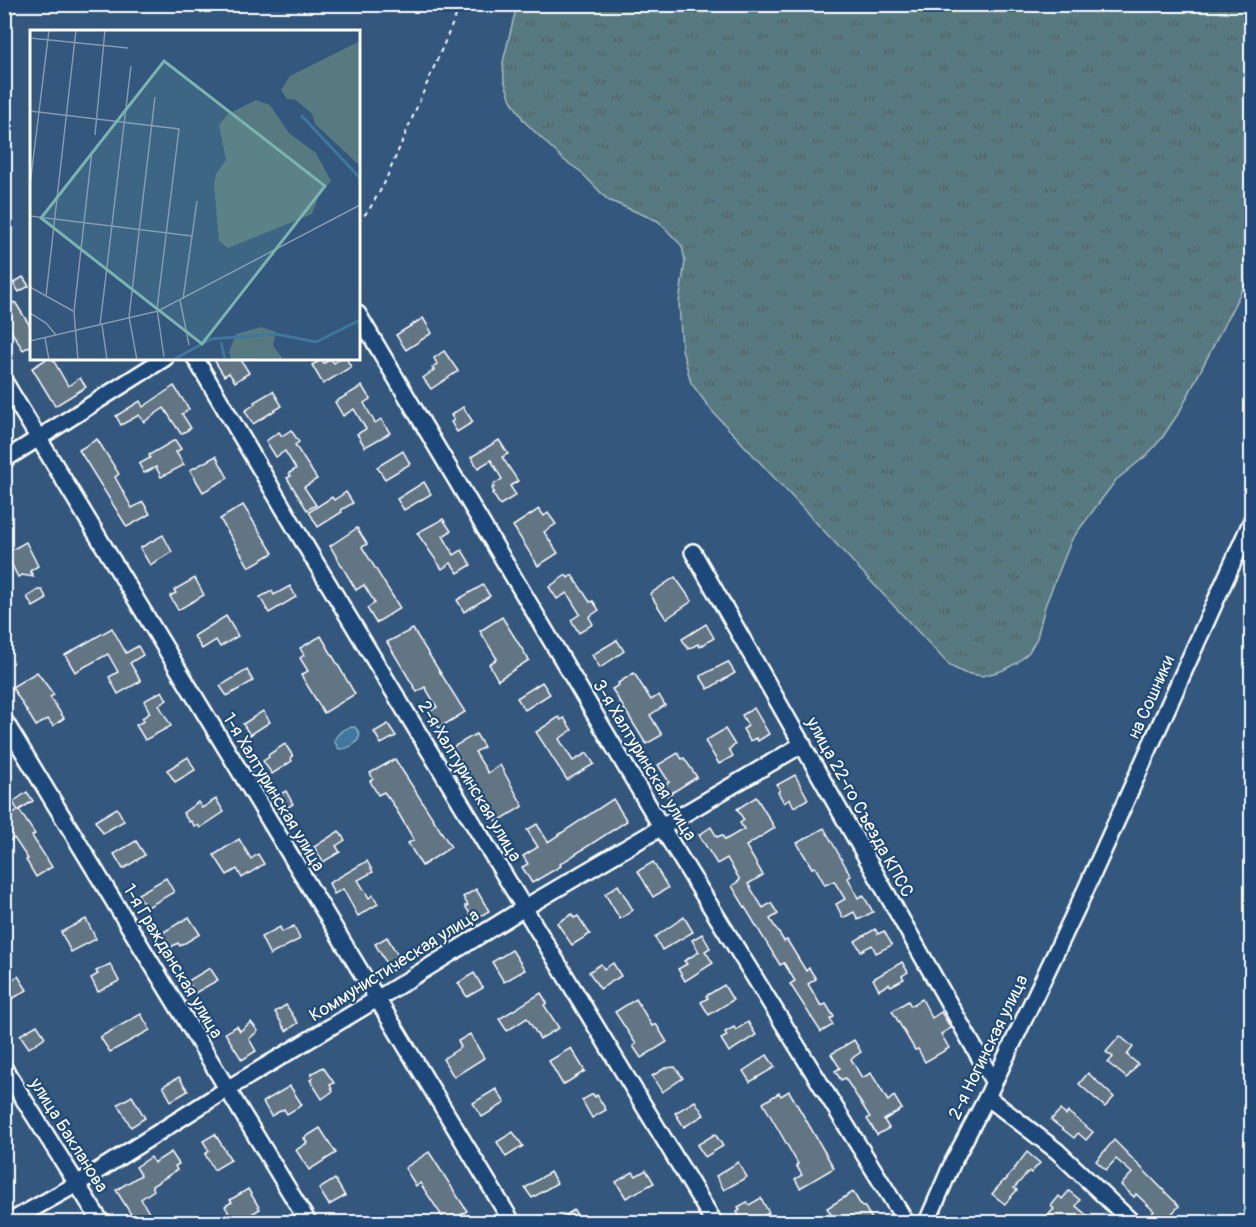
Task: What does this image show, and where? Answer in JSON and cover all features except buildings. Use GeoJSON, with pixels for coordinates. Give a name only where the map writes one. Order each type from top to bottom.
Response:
{"type":"FeatureCollection","features":[{"type":"Feature","properties":{"kind":"street","name":"3-я Халтуринская улица"},"geometry":{"type":"LineString","coordinates":[[360,317],[662,828],[906,1222]]}},
{"type":"Feature","properties":{"kind":"street"},"geometry":{"type":"LineString","coordinates":[[4,460],[162,360]]}},
{"type":"Feature","properties":{"kind":"street","name":"2-я Халтуринская улица"},"geometry":{"type":"LineString","coordinates":[[196,360],[311,555],[714,1222]]}},
{"type":"Feature","properties":{"kind":"street","name":"1-я Халтуринская улица"},"geometry":{"type":"LineString","coordinates":[[4,381],[512,1222]]}},
{"type":"Feature","properties":{"kind":"street","name":"на Сошники"},"geometry":{"type":"LineString","coordinates":[[1086,889],[1251,520]]}},
{"type":"Feature","properties":{"kind":"street","name":"улица 22-го Съезда КПСС"},"geometry":{"type":"LineString","coordinates":[[693,552],[993,1081]]}},
{"type":"Feature","properties":{"kind":"street","name":"1-я Гражданская улица"},"geometry":{"type":"LineString","coordinates":[[4,720],[308,1222]]}},
{"type":"Feature","properties":{"kind":"street","name":"Коммунистическая улица"},"geometry":{"type":"LineString","coordinates":[[9,1222],[77,1184],[226,1089],[524,908],[803,744]]}},
{"type":"Feature","properties":{"kind":"street","name":"2-я Ногинская улица"},"geometry":{"type":"LineString","coordinates":[[927,1222],[953,1162],[987,1097],[1086,889]]}},
{"type":"Feature","properties":{"kind":"street","name":"улица Бакланова"},"geometry":{"type":"LineString","coordinates":[[4,1068],[101,1222]]}},
{"type":"Feature","properties":{"kind":"street"},"geometry":{"type":"LineString","coordinates":[[987,1097],[1057,1151],[1132,1222]]}},
{"type":"Feature","properties":{"kind":"path"},"geometry":{"type":"LineString","coordinates":[[360,220],[369,210],[384,184],[461,4]]}},
{"type":"Feature","properties":{"kind":"path"},"geometry":{"type":"LineString","coordinates":[[4,653],[4,672]]}},
{"type":"Feature","properties":{"kind":"green space"},"geometry":{"type":"Polygon","coordinates":[[[517,5],[1251,5],[1251,272],[1180,411],[1162,438],[1147,455],[1116,480],[1072,539],[1045,606],[1037,638],[1029,652],[1017,663],[1001,671],[982,676],[964,673],[950,666],[712,411],[691,383],[682,349],[679,303],[685,261],[682,246],[658,221],[608,200],[580,171],[565,161],[524,121],[511,100],[504,80],[503,62],[517,5]]]}},
{"type":"Feature","properties":{"kind":"water"},"geometry":{"type":"Polygon","coordinates":[[[355,727],[360,734],[357,741],[350,747],[339,749],[334,741],[338,735],[345,729],[355,727]]]}}]}
